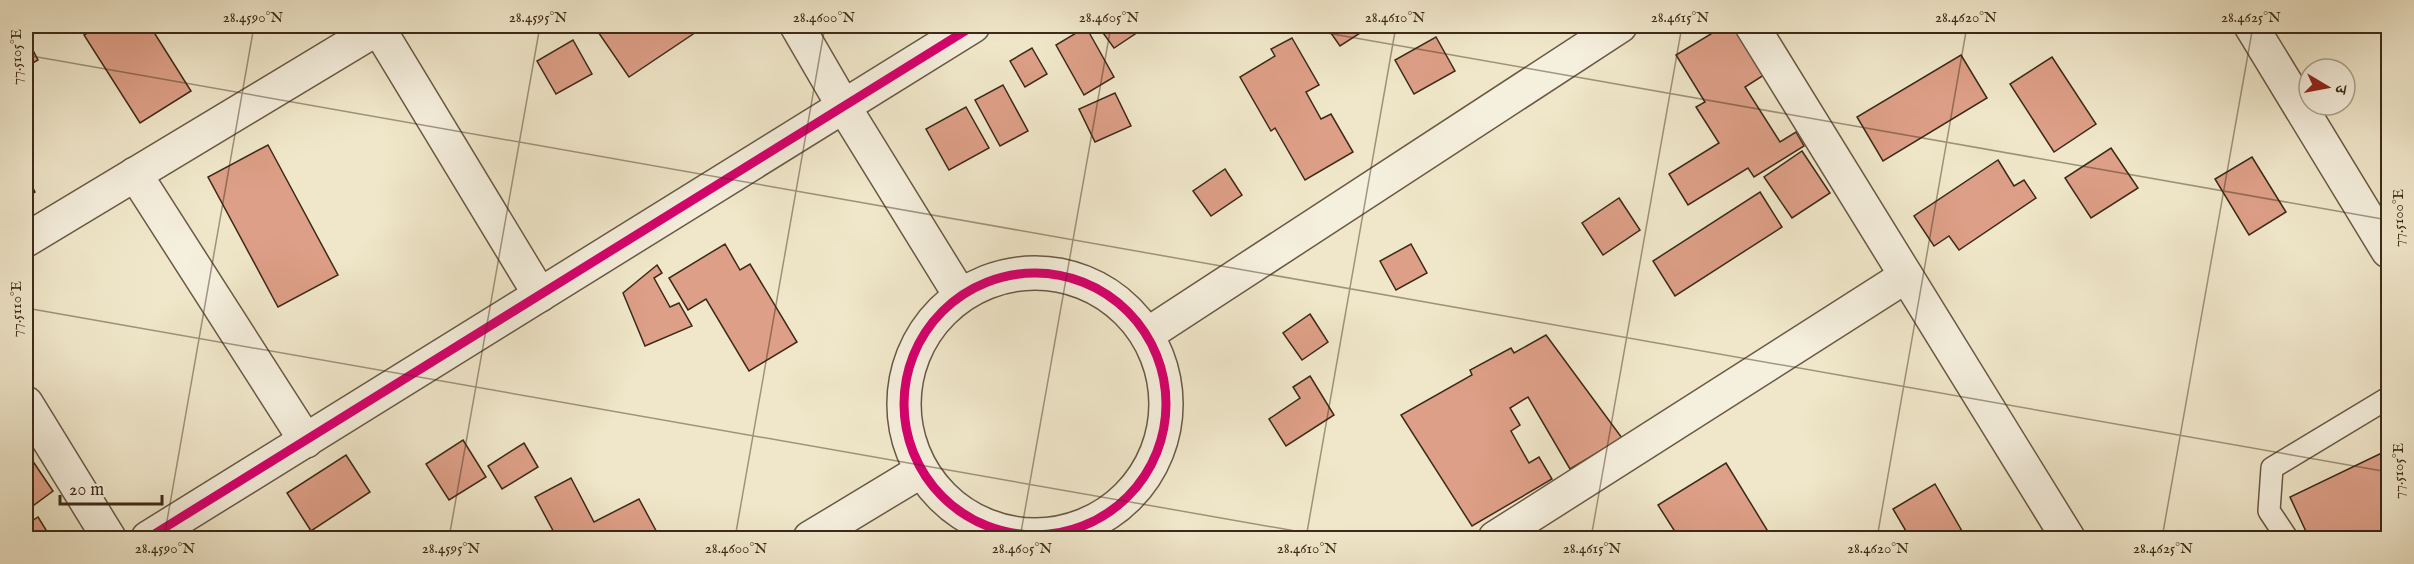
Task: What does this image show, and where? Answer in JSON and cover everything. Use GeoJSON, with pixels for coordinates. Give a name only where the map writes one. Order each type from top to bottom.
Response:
{"type":"FeatureCollection","features":[{"type":"Feature","properties":{"kind":"street"},"geometry":{"type":"LineString","coordinates":[[797,26],[960,295]]}},
{"type":"Feature","properties":{"kind":"street"},"geometry":{"type":"LineString","coordinates":[[148,538],[973,26]]}},
{"type":"Feature","properties":{"kind":"street"},"geometry":{"type":"LineString","coordinates":[[1148,334],[1620,26]]}},
{"type":"Feature","properties":{"kind":"street"},"geometry":{"type":"LineString","coordinates":[[1752,26],[2068,538]]}},
{"type":"Feature","properties":{"kind":"street"},"geometry":{"type":"LineString","coordinates":[[2251,26],[2388,251]]}},
{"type":"Feature","properties":{"kind":"street"},"geometry":{"type":"LineString","coordinates":[[26,240],[378,27],[540,295]]}},
{"type":"Feature","properties":{"kind":"street"},"geometry":{"type":"LineString","coordinates":[[135,174],[306,441]]}},
{"type":"Feature","properties":{"kind":"street"},"geometry":{"type":"LineString","coordinates":[[1042,272],[1083,281],[1120,302],[1148,334],[1165,376],[1167,420],[1154,463],[1128,499],[1096,531],[1054,536],[1015,536],[978,524],[946,502],[921,471],[908,441],[903,408],[907,376],[917,344],[936,317],[960,295],[999,277],[1042,272]]}},
{"type":"Feature","properties":{"kind":"street"},"geometry":{"type":"LineString","coordinates":[[1499,537],[1906,276]]}},
{"type":"Feature","properties":{"kind":"street"},"geometry":{"type":"LineString","coordinates":[[26,403],[110,538]]}},
{"type":"Feature","properties":{"kind":"street"},"geometry":{"type":"LineString","coordinates":[[810,538],[921,471]]}},
{"type":"Feature","properties":{"kind":"lane"},"geometry":{"type":"LineString","coordinates":[[2287,538],[2269,511],[2272,468],[2388,398]]}},
{"type":"Feature","properties":{"kind":"building"},"geometry":{"type":"Polygon","coordinates":[[[99,26],[150,26],[191,91],[140,123],[84,35],[99,26]]]}},
{"type":"Feature","properties":{"kind":"building"},"geometry":{"type":"Polygon","coordinates":[[[594,26],[705,26],[629,77],[594,26]]]}},
{"type":"Feature","properties":{"kind":"building"},"geometry":{"type":"Polygon","coordinates":[[[1098,26],[1138,26],[1141,30],[1114,48],[1098,26]]]}},
{"type":"Feature","properties":{"kind":"building"},"geometry":{"type":"Polygon","coordinates":[[[1326,26],[1371,26],[1340,46],[1326,26]]]}},
{"type":"Feature","properties":{"kind":"building"},"geometry":{"type":"Polygon","coordinates":[[[1724,26],[1733,26],[1764,75],[1745,87],[1780,142],[1796,132],[1804,146],[1754,177],[1748,168],[1688,205],[1669,174],[1719,143],[1696,107],[1705,102],[1676,55],[1724,26]]]}},
{"type":"Feature","properties":{"kind":"building"},"geometry":{"type":"Polygon","coordinates":[[[1086,27],[1114,77],[1084,95],[1056,45],[1086,27]]]}},
{"type":"Feature","properties":{"kind":"building"},"geometry":{"type":"Polygon","coordinates":[[[26,37],[38,60],[26,67],[26,37]]]}},
{"type":"Feature","properties":{"kind":"building"},"geometry":{"type":"Polygon","coordinates":[[[1436,37],[1455,71],[1414,94],[1395,60],[1436,37]]]}},
{"type":"Feature","properties":{"kind":"building"},"geometry":{"type":"Polygon","coordinates":[[[1292,38],[1319,85],[1306,92],[1321,119],[1331,114],[1353,152],[1305,180],[1275,128],[1271,131],[1240,77],[1275,56],[1271,49],[1292,38]]]}},
{"type":"Feature","properties":{"kind":"building"},"geometry":{"type":"Polygon","coordinates":[[[573,40],[592,74],[556,94],[537,61],[573,40]]]}},
{"type":"Feature","properties":{"kind":"building"},"geometry":{"type":"Polygon","coordinates":[[[1032,48],[1047,74],[1025,87],[1010,61],[1032,48]]]}},
{"type":"Feature","properties":{"kind":"building"},"geometry":{"type":"Polygon","coordinates":[[[1961,55],[1987,98],[1883,161],[1857,117],[1961,55]]]}},
{"type":"Feature","properties":{"kind":"building"},"geometry":{"type":"Polygon","coordinates":[[[2052,57],[2096,124],[2054,152],[2010,84],[2052,57]]]}},
{"type":"Feature","properties":{"kind":"building"},"geometry":{"type":"Polygon","coordinates":[[[1003,85],[1028,131],[1000,146],[975,100],[1003,85]]]}},
{"type":"Feature","properties":{"kind":"building"},"geometry":{"type":"Polygon","coordinates":[[[1115,93],[1131,126],[1095,142],[1079,109],[1115,93]]]}},
{"type":"Feature","properties":{"kind":"building"},"geometry":{"type":"Polygon","coordinates":[[[966,107],[989,148],[949,170],[926,129],[966,107]]]}},
{"type":"Feature","properties":{"kind":"building"},"geometry":{"type":"Polygon","coordinates":[[[268,145],[338,275],[278,307],[208,177],[268,145]]]}},
{"type":"Feature","properties":{"kind":"building"},"geometry":{"type":"Polygon","coordinates":[[[2111,148],[2138,188],[2091,218],[2065,178],[2111,148]]]}},
{"type":"Feature","properties":{"kind":"building"},"geometry":{"type":"Polygon","coordinates":[[[1802,151],[1830,193],[1792,218],[1764,177],[1802,151]]]}},
{"type":"Feature","properties":{"kind":"building"},"geometry":{"type":"Polygon","coordinates":[[[2252,157],[2286,212],[2249,235],[2215,179],[2252,157]]]}},
{"type":"Feature","properties":{"kind":"building"},"geometry":{"type":"Polygon","coordinates":[[[1998,160],[2014,186],[2024,180],[2036,198],[1959,250],[1949,236],[1934,246],[1914,216],[1998,160]]]}},
{"type":"Feature","properties":{"kind":"building"},"geometry":{"type":"Polygon","coordinates":[[[1225,169],[1242,195],[1211,216],[1193,191],[1225,169]]]}},
{"type":"Feature","properties":{"kind":"building"},"geometry":{"type":"Polygon","coordinates":[[[26,175],[35,192],[26,198],[26,175]]]}},
{"type":"Feature","properties":{"kind":"building"},"geometry":{"type":"Polygon","coordinates":[[[1760,192],[1782,227],[1675,296],[1653,261],[1760,192]]]}},
{"type":"Feature","properties":{"kind":"building"},"geometry":{"type":"Polygon","coordinates":[[[1619,198],[1640,230],[1603,255],[1582,223],[1619,198]]]}},
{"type":"Feature","properties":{"kind":"building"},"geometry":{"type":"Polygon","coordinates":[[[725,244],[740,270],[750,264],[797,342],[749,371],[706,299],[688,310],[669,278],[725,244]]]}},
{"type":"Feature","properties":{"kind":"building"},"geometry":{"type":"Polygon","coordinates":[[[1411,244],[1427,273],[1396,290],[1380,261],[1411,244]]]}},
{"type":"Feature","properties":{"kind":"building"},"geometry":{"type":"Polygon","coordinates":[[[657,265],[662,273],[654,278],[670,307],[679,303],[692,326],[645,346],[623,293],[657,265]]]}},
{"type":"Feature","properties":{"kind":"building"},"geometry":{"type":"Polygon","coordinates":[[[1310,314],[1328,342],[1302,360],[1283,333],[1310,314]]]}},
{"type":"Feature","properties":{"kind":"building"},"geometry":{"type":"Polygon","coordinates":[[[1546,335],[1622,438],[1570,469],[1528,397],[1510,408],[1520,425],[1511,431],[1529,463],[1539,457],[1552,479],[1472,526],[1401,415],[1472,375],[1470,370],[1511,348],[1514,353],[1546,335]]]}},
{"type":"Feature","properties":{"kind":"building"},"geometry":{"type":"Polygon","coordinates":[[[1310,376],[1334,415],[1286,446],[1269,419],[1300,398],[1293,387],[1310,376]]]}},
{"type":"Feature","properties":{"kind":"building"},"geometry":{"type":"Polygon","coordinates":[[[463,440],[486,477],[449,500],[426,464],[463,440]]]}},
{"type":"Feature","properties":{"kind":"building"},"geometry":{"type":"Polygon","coordinates":[[[524,443],[538,467],[502,489],[488,466],[524,443]]]}},
{"type":"Feature","properties":{"kind":"building"},"geometry":{"type":"Polygon","coordinates":[[[2388,450],[2388,538],[2309,538],[2290,497],[2388,450]]]}},
{"type":"Feature","properties":{"kind":"building"},"geometry":{"type":"Polygon","coordinates":[[[26,451],[53,491],[26,511],[26,451]]]}},
{"type":"Feature","properties":{"kind":"building"},"geometry":{"type":"Polygon","coordinates":[[[346,455],[370,492],[311,531],[287,493],[346,455]]]}},
{"type":"Feature","properties":{"kind":"building"},"geometry":{"type":"Polygon","coordinates":[[[1726,463],[1772,538],[1679,538],[1658,505],[1726,463]]]}},
{"type":"Feature","properties":{"kind":"building"},"geometry":{"type":"Polygon","coordinates":[[[571,478],[594,522],[639,499],[660,538],[557,538],[535,497],[571,478]]]}},
{"type":"Feature","properties":{"kind":"building"},"geometry":{"type":"Polygon","coordinates":[[[1935,484],[1966,538],[1910,538],[1893,509],[1935,484]]]}},
{"type":"Feature","properties":{"kind":"building"},"geometry":{"type":"Polygon","coordinates":[[[38,517],[51,538],[26,538],[26,525],[38,517]]]}},
{"type":"Feature","properties":{"kind":"cycle path"},"geometry":{"type":"LineString","coordinates":[[148,538],[973,26]]}},
{"type":"Feature","properties":{"kind":"cycle path"},"geometry":{"type":"LineString","coordinates":[[1022,273],[1048,273],[1073,278],[1097,288],[1128,311],[1151,342],[1161,366],[1166,404],[1161,442],[1151,466],[1128,497],[1097,520],[1073,530],[1048,535],[1022,535],[997,530],[973,520],[952,506],[933,487],[919,466],[909,442],[904,417],[904,391],[909,366],[919,342],[933,321],[952,302],[973,288],[997,278],[1022,273]]}}]}
